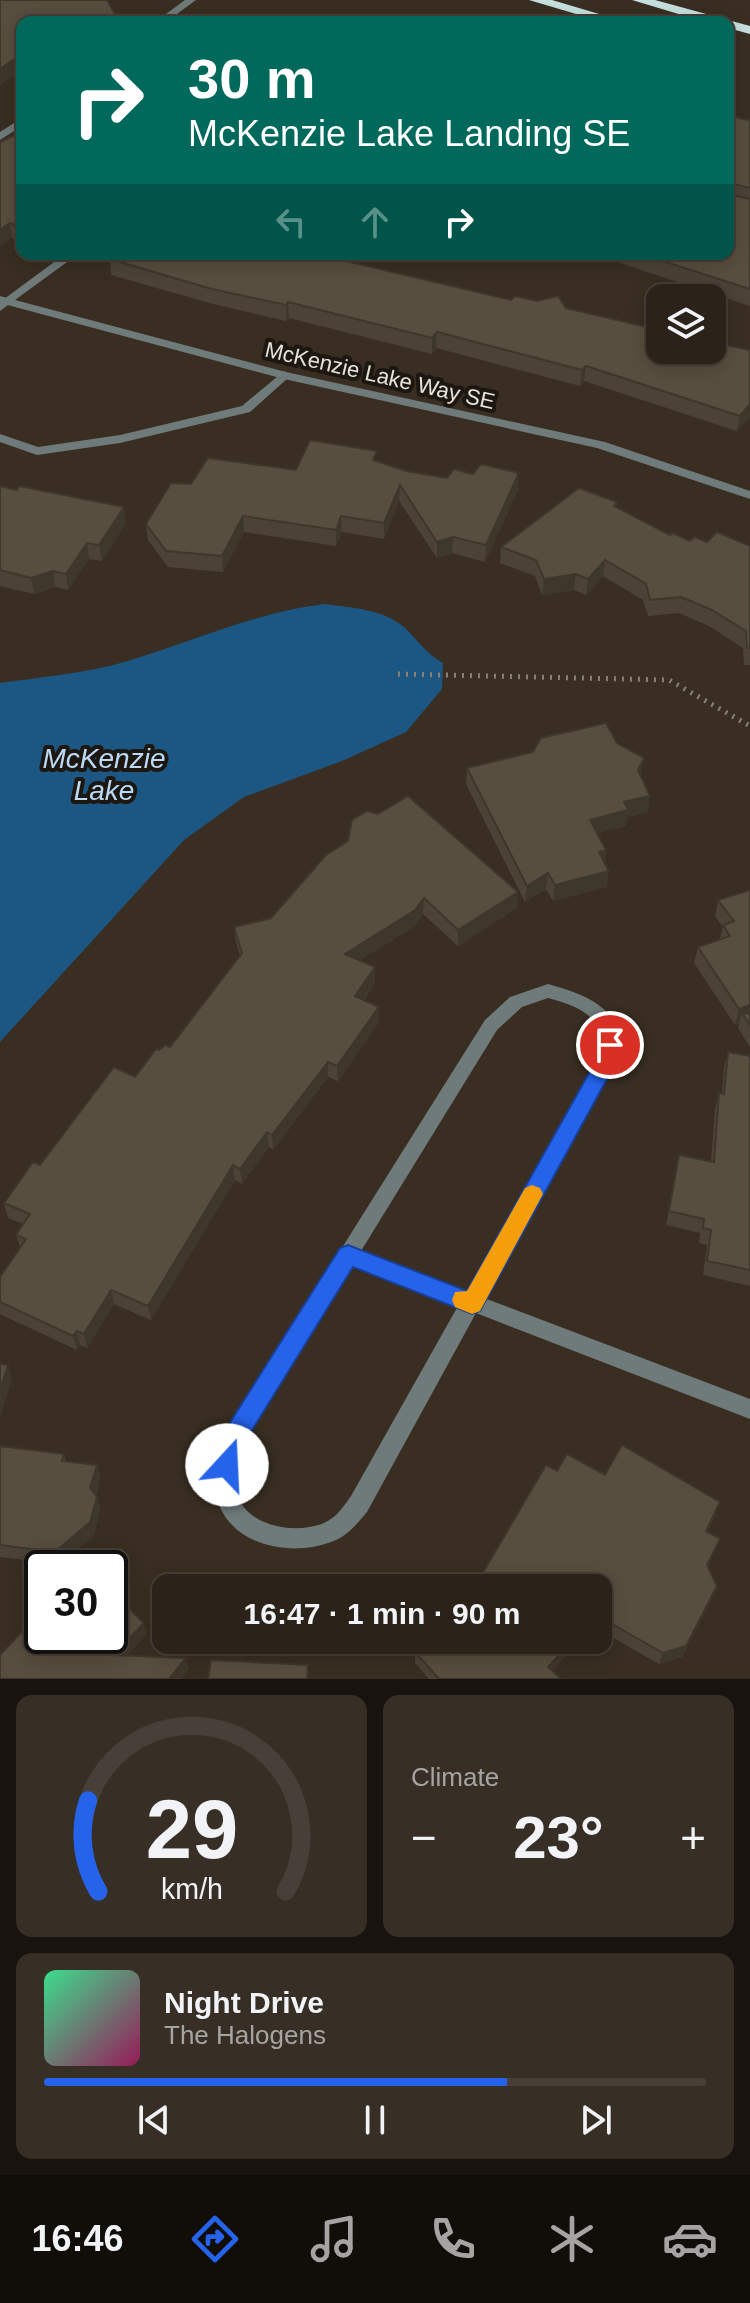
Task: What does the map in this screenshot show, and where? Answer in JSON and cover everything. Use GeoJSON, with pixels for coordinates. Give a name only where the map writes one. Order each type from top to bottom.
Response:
{"type":"FeatureCollection","features":[{"type":"Feature","properties":{"kind":"highway"},"geometry":{"type":"LineString","coordinates":[[536,0],[596,16]]}},
{"type":"Feature","properties":{"kind":"highway"},"geometry":{"type":"LineString","coordinates":[[639,0],[699,16]]}},
{"type":"Feature","properties":{"kind":"street"},"geometry":{"type":"LineString","coordinates":[[168,16],[191,0]]}},
{"type":"Feature","properties":{"kind":"street"},"geometry":{"type":"LineString","coordinates":[[2,303],[63,260]]}},
{"type":"Feature","properties":{"kind":"street","name":"McKenzie Lake Way SE"},"geometry":{"type":"LineString","coordinates":[[2,303],[284,375],[600,445],[750,495]]}},
{"type":"Feature","properties":{"kind":"street"},"geometry":{"type":"LineString","coordinates":[[0,438],[37,451],[120,439],[246,409],[284,375]]}},
{"type":"Feature","properties":{"kind":"street"},"geometry":{"type":"LineString","coordinates":[[548,991],[590,1006],[607,1022],[611,1034],[608,1056],[472,1303],[359,1504],[345,1522],[331,1531],[297,1538],[261,1532],[235,1512],[225,1481],[232,1446],[491,1025],[515,1001],[548,991]]}},
{"type":"Feature","properties":{"kind":"street"},"geometry":{"type":"LineString","coordinates":[[348,1255],[750,1409]]}},
{"type":"Feature","properties":{"kind":"path"},"geometry":{"type":"LineString","coordinates":[[398,674],[669,680],[750,726]]}},
{"type":"Feature","properties":{"kind":"water","name":"McKenzie Lake"},"geometry":{"type":"Polygon","coordinates":[[[325,604],[367,610],[397,622],[443,663],[442,689],[406,732],[342,761],[244,797],[184,840],[0,1042],[0,683],[112,665],[250,620],[325,604]]]}},
{"type":"Feature","properties":{"kind":"building"},"geometry":{"type":"Polygon","coordinates":[[[0,0],[107,0],[116,16],[16,16],[16,58],[0,69],[0,0]]]}},
{"type":"Feature","properties":{"kind":"building"},"geometry":{"type":"Polygon","coordinates":[[[734,116],[750,120],[750,188],[734,184],[734,116]]]}},
{"type":"Feature","properties":{"kind":"building"},"geometry":{"type":"Polygon","coordinates":[[[16,137],[16,226],[10,223],[0,230],[0,142],[16,137]]]}},
{"type":"Feature","properties":{"kind":"building"},"geometry":{"type":"Polygon","coordinates":[[[734,195],[750,199],[750,289],[660,260],[734,260],[734,195]]]}},
{"type":"Feature","properties":{"kind":"building"},"geometry":{"type":"Polygon","coordinates":[[[113,260],[347,260],[511,300],[515,296],[537,301],[558,296],[566,308],[646,327],[646,364],[726,364],[726,345],[750,350],[750,404],[740,416],[586,366],[582,370],[437,332],[432,338],[288,302],[286,305],[212,289],[113,260]]]}},
{"type":"Feature","properties":{"kind":"building"},"geometry":{"type":"Polygon","coordinates":[[[310,440],[377,451],[373,460],[406,471],[447,478],[454,469],[473,474],[481,464],[519,473],[486,545],[453,537],[437,542],[400,485],[384,523],[341,516],[336,530],[243,516],[222,556],[166,551],[146,524],[171,483],[191,484],[208,458],[296,470],[310,440]]]}},
{"type":"Feature","properties":{"kind":"building"},"geometry":{"type":"Polygon","coordinates":[[[0,486],[17,490],[19,486],[124,507],[99,545],[87,543],[66,574],[53,571],[31,578],[0,570],[0,486]]]}},
{"type":"Feature","properties":{"kind":"building"},"geometry":{"type":"Polygon","coordinates":[[[579,488],[617,502],[614,506],[670,535],[673,533],[690,541],[695,537],[707,542],[717,532],[750,546],[750,648],[747,648],[746,631],[712,610],[681,597],[650,600],[646,584],[605,560],[588,579],[576,574],[544,579],[536,560],[501,547],[579,488]]]}},
{"type":"Feature","properties":{"kind":"building"},"geometry":{"type":"Polygon","coordinates":[[[606,723],[617,743],[644,758],[638,770],[650,796],[624,802],[628,810],[590,820],[606,850],[599,852],[609,871],[555,885],[548,873],[527,886],[467,768],[533,752],[541,738],[606,723]]]}},
{"type":"Feature","properties":{"kind":"building"},"geometry":{"type":"Polygon","coordinates":[[[408,796],[518,892],[458,930],[424,898],[415,910],[345,954],[375,967],[355,996],[379,1007],[337,1066],[328,1062],[272,1135],[267,1132],[240,1169],[233,1165],[148,1306],[111,1290],[84,1334],[77,1331],[73,1336],[0,1302],[0,1277],[26,1239],[16,1235],[30,1214],[4,1203],[33,1162],[40,1165],[114,1067],[135,1077],[156,1049],[165,1045],[170,1047],[242,953],[234,927],[271,918],[326,855],[348,841],[352,820],[367,811],[378,814],[408,796]]]}},
{"type":"Feature","properties":{"kind":"building"},"geometry":{"type":"Polygon","coordinates":[[[750,890],[750,1005],[739,1009],[698,947],[730,936],[723,925],[734,921],[718,900],[750,890]]]}},
{"type":"Feature","properties":{"kind":"building"},"geometry":{"type":"Polygon","coordinates":[[[742,1013],[750,1014],[750,1025],[742,1013]]]}},
{"type":"Feature","properties":{"kind":"building"},"geometry":{"type":"Polygon","coordinates":[[[728,1052],[750,1056],[750,1270],[707,1261],[711,1230],[703,1228],[704,1219],[669,1211],[679,1155],[714,1162],[719,1093],[724,1094],[728,1052]]]}},
{"type":"Feature","properties":{"kind":"building"},"geometry":{"type":"Polygon","coordinates":[[[0,1364],[8,1365],[0,1390],[0,1364]]]}},
{"type":"Feature","properties":{"kind":"building"},"geometry":{"type":"Polygon","coordinates":[[[622,1445],[720,1502],[706,1531],[720,1539],[707,1565],[717,1586],[686,1646],[663,1653],[612,1624],[612,1574],[482,1574],[546,1465],[557,1471],[567,1454],[605,1475],[622,1445]]]}},
{"type":"Feature","properties":{"kind":"building"},"geometry":{"type":"Polygon","coordinates":[[[0,1446],[64,1454],[62,1461],[97,1465],[90,1488],[97,1497],[90,1522],[57,1550],[0,1545],[0,1446]]]}},
{"type":"Feature","properties":{"kind":"building"},"geometry":{"type":"Polygon","coordinates":[[[128,1607],[144,1623],[128,1640],[128,1607]]]}},
{"type":"Feature","properties":{"kind":"building"},"geometry":{"type":"Polygon","coordinates":[[[24,1629],[24,1654],[186,1658],[169,1679],[0,1679],[0,1655],[24,1629]]]}},
{"type":"Feature","properties":{"kind":"building"},"geometry":{"type":"Polygon","coordinates":[[[417,1654],[560,1654],[548,1667],[561,1679],[439,1679],[417,1654]]]}},
{"type":"Feature","properties":{"kind":"building"},"geometry":{"type":"Polygon","coordinates":[[[211,1660],[308,1665],[307,1679],[208,1679],[211,1660]]]}},
{"type":"Feature","properties":{"kind":"slow traffic"},"geometry":{"type":"LineString","coordinates":[[463,1300],[472,1303],[532,1194]]}},
{"type":"Feature","properties":{"kind":"route"},"geometry":{"type":"LineString","coordinates":[[227,1465],[239,1430],[348,1255],[472,1303],[602,1068],[610,1045]]}}]}
